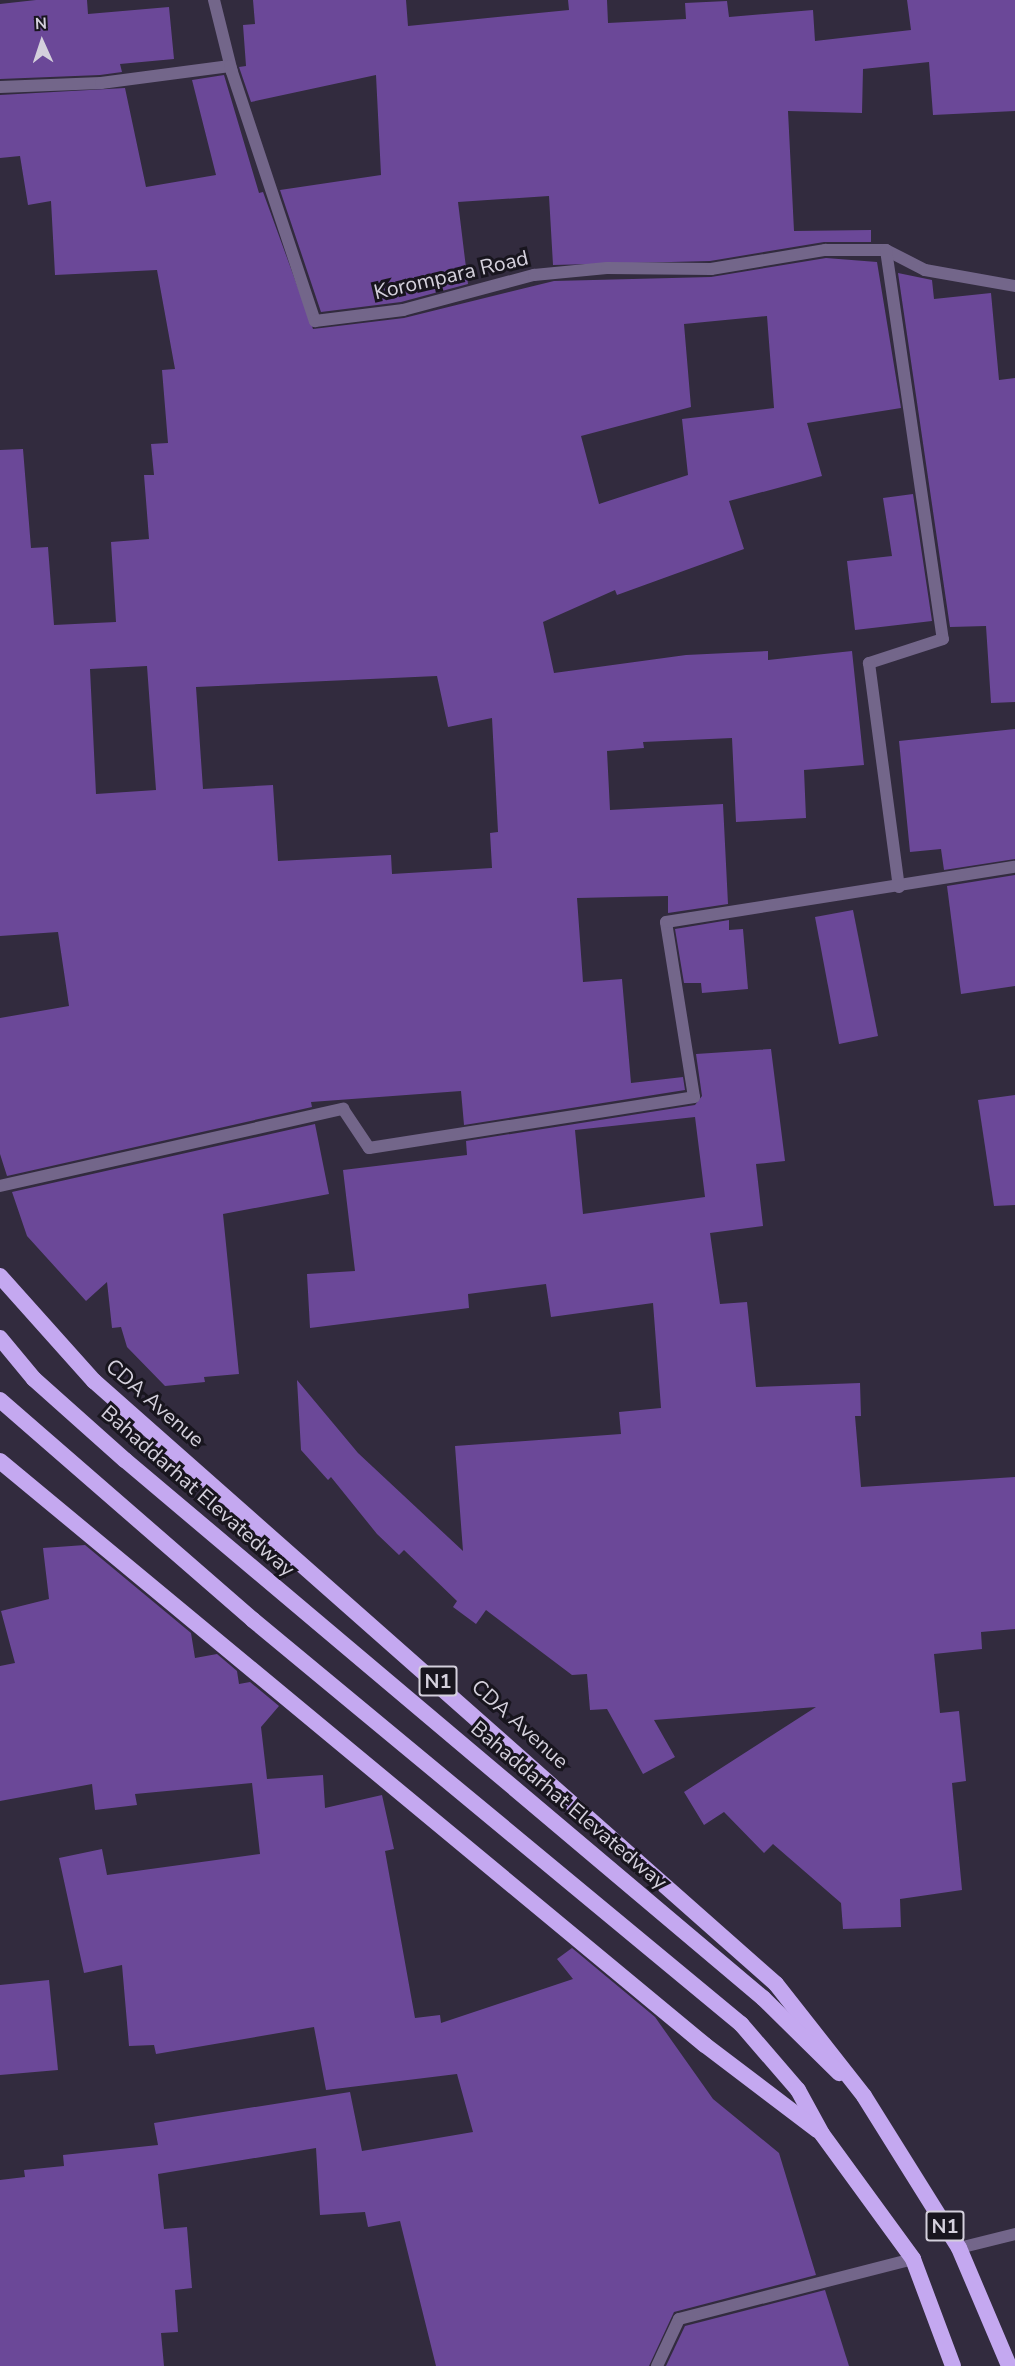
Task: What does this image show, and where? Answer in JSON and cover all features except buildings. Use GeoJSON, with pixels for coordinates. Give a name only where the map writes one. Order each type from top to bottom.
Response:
{"type":"FeatureCollection","features":[{"type":"Feature","properties":{"kind":"highway","name":"CDA Avenue"},"geometry":{"type":"LineString","coordinates":[[0,1276],[94,1381],[776,1984],[864,2096]]}},
{"type":"Feature","properties":{"kind":"highway","name":"Bahaddarhat Elevatedway"},"geometry":{"type":"LineString","coordinates":[[0,1338],[34,1379],[125,1460],[763,1998],[864,2096]]}},
{"type":"Feature","properties":{"kind":"highway"},"geometry":{"type":"LineString","coordinates":[[0,1400],[253,1620],[741,2024],[798,2090],[822,2134]]}},
{"type":"Feature","properties":{"kind":"highway","name":"N1"},"geometry":{"type":"LineString","coordinates":[[0,1461],[705,2045],[822,2134],[913,2259],[953,2366]]}},
{"type":"Feature","properties":{"kind":"highway","name":"N1"},"geometry":{"type":"LineString","coordinates":[[864,2096],[959,2248],[1009,2366]]}},
{"type":"Feature","properties":{"kind":"street"},"geometry":{"type":"LineString","coordinates":[[214,0],[230,66],[253,138]]}},
{"type":"Feature","properties":{"kind":"street"},"geometry":{"type":"LineString","coordinates":[[0,87],[101,83],[230,66]]}},
{"type":"Feature","properties":{"kind":"street","name":"Korompara Road"},"geometry":{"type":"LineString","coordinates":[[230,66],[315,321],[403,309],[534,275],[607,268],[711,268],[825,250],[886,250],[925,270],[1015,286]]}},
{"type":"Feature","properties":{"kind":"street"},"geometry":{"type":"LineString","coordinates":[[886,250],[944,639],[869,663],[899,886]]}},
{"type":"Feature","properties":{"kind":"street"},"geometry":{"type":"LineString","coordinates":[[0,1186],[343,1109],[369,1148],[694,1097],[666,922],[1015,867]]}},
{"type":"Feature","properties":{"kind":"street"},"geometry":{"type":"LineString","coordinates":[[959,2248],[1015,2234]]}},
{"type":"Feature","properties":{"kind":"street"},"geometry":{"type":"LineString","coordinates":[[657,2366],[679,2319],[913,2259]]}}]}
